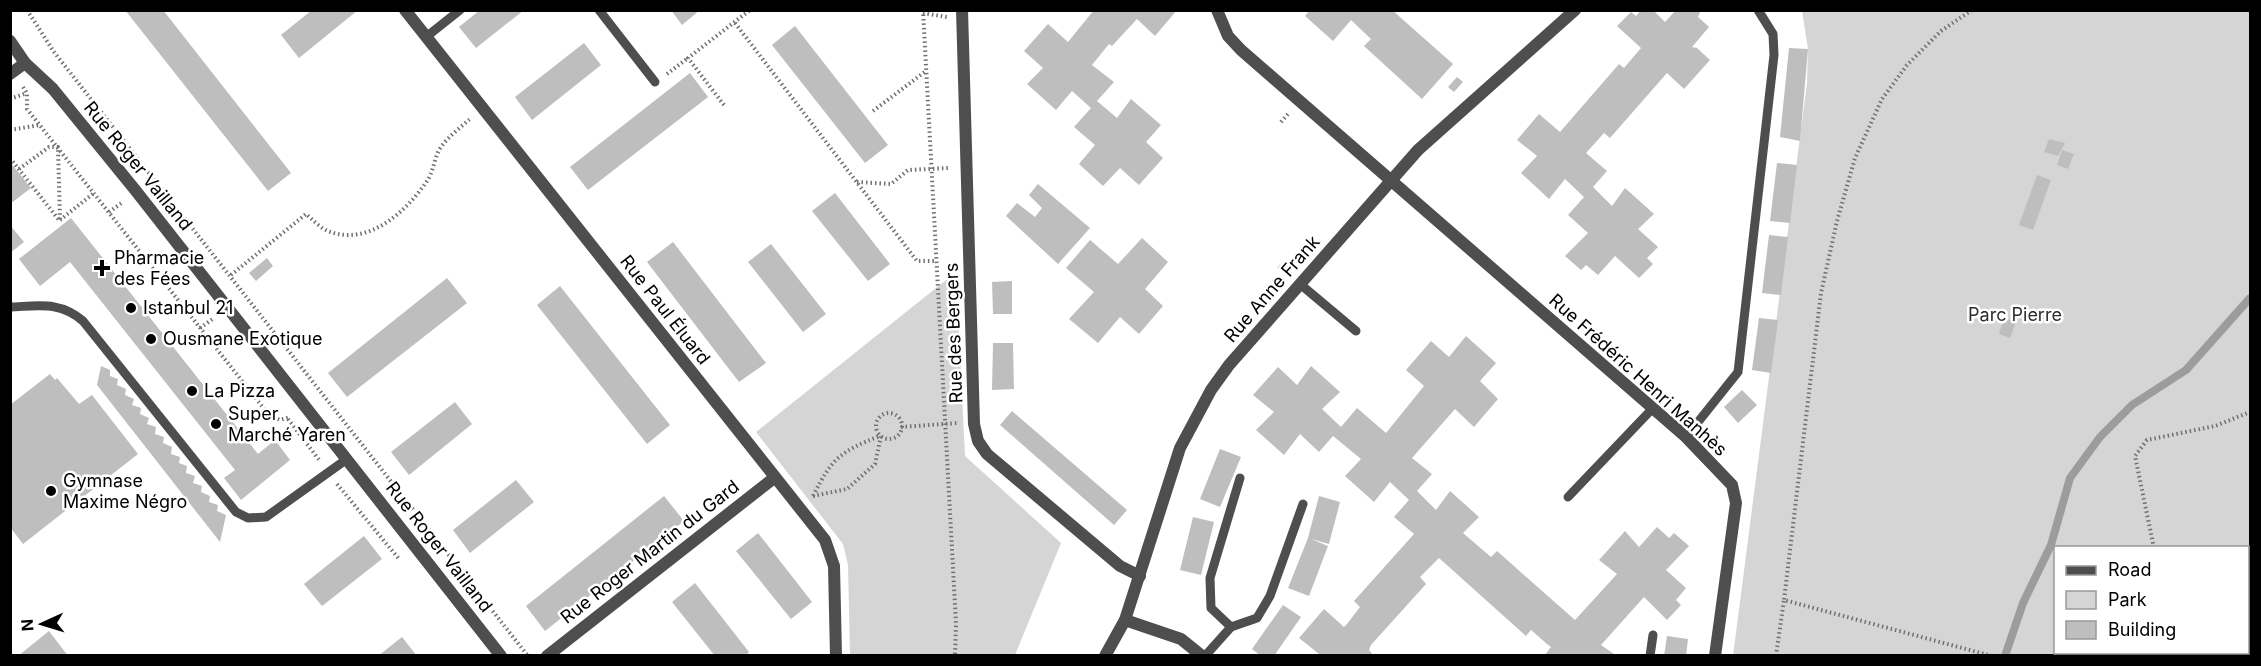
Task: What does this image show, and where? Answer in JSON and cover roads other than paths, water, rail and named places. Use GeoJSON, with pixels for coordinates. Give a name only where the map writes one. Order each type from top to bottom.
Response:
{"type":"FeatureCollection","features":[{"type":"Feature","properties":{"kind":"street","name":"Rue Paul Éluard"},"geometry":{"type":"LineString","coordinates":[[405,10],[825,540],[832,559],[836,656]]}},
{"type":"Feature","properties":{"kind":"street","name":"Rue des Bergers"},"geometry":{"type":"LineString","coordinates":[[962,10],[974,421],[978,441],[987,454],[1120,566],[1140,576]]}},
{"type":"Feature","properties":{"kind":"street"},"geometry":{"type":"LineString","coordinates":[[1217,10],[1228,36],[1241,50],[1390,180]]}},
{"type":"Feature","properties":{"kind":"street","name":"Rue Anne Frank"},"geometry":{"type":"LineString","coordinates":[[1105,656],[1125,620],[1169,477],[1191,424],[1229,365],[1390,180],[1426,142],[1575,10]]}},
{"type":"Feature","properties":{"kind":"street","name":"Rue Roger Vailland"},"geometry":{"type":"LineString","coordinates":[[10,41],[25,63],[53,89],[103,150],[501,656]]}},
{"type":"Feature","properties":{"kind":"street"},"geometry":{"type":"LineString","coordinates":[[10,74],[25,63]]}},
{"type":"Feature","properties":{"kind":"street","name":"Rue Frédéric Henri Manhès"},"geometry":{"type":"LineString","coordinates":[[1390,180],[1653,408],[1732,485],[1736,503],[1715,656]]}},
{"type":"Feature","properties":{"kind":"street","name":"Rue Roger Martin du Gard"},"geometry":{"type":"LineString","coordinates":[[547,656],[774,478]]}},
{"type":"Feature","properties":{"kind":"street"},"geometry":{"type":"LineString","coordinates":[[1125,620],[1181,639],[1204,656]]}},
{"type":"Feature","properties":{"kind":"lane"},"geometry":{"type":"LineString","coordinates":[[426,37],[460,10]]}},
{"type":"Feature","properties":{"kind":"lane"},"geometry":{"type":"LineString","coordinates":[[599,10],[655,82]]}},
{"type":"Feature","properties":{"kind":"lane"},"geometry":{"type":"LineString","coordinates":[[1686,438],[1738,372],[1774,55],[1773,34],[1758,10]]}},
{"type":"Feature","properties":{"kind":"lane"},"geometry":{"type":"LineString","coordinates":[[1300,284],[1356,331]]}},
{"type":"Feature","properties":{"kind":"lane"},"geometry":{"type":"LineString","coordinates":[[10,307],[54,306],[70,309],[83,321],[236,512],[248,518],[266,517],[347,459]]}},
{"type":"Feature","properties":{"kind":"lane"},"geometry":{"type":"LineString","coordinates":[[1568,497],[1653,408]]}},
{"type":"Feature","properties":{"kind":"lane"},"geometry":{"type":"LineString","coordinates":[[1231,627],[1211,608],[1210,578],[1240,478]]}},
{"type":"Feature","properties":{"kind":"lane"},"geometry":{"type":"LineString","coordinates":[[1204,656],[1231,627],[1257,618],[1270,596],[1303,504]]}},
{"type":"Feature","properties":{"kind":"lane"},"geometry":{"type":"LineString","coordinates":[[1650,656],[1653,635]]}},
{"type":"Feature","properties":{"kind":"waterway"},"geometry":{"type":"LineString","coordinates":[[2005,656],[2023,603],[2051,545],[2070,478],[2100,437],[2132,405],[2186,370],[2250,298]]}},
{"type":"Feature","properties":{"kind":"place","name":"Pharmacie des Fées"},"geometry":{"type":"Point","coordinates":[102,268]}},
{"type":"Feature","properties":{"kind":"place","name":"Istanbul 21"},"geometry":{"type":"Point","coordinates":[131,308]}},
{"type":"Feature","properties":{"kind":"place","name":"Ousmane Exotique"},"geometry":{"type":"Point","coordinates":[151,339]}},
{"type":"Feature","properties":{"kind":"place","name":"La Pizza"},"geometry":{"type":"Point","coordinates":[192,391]}},
{"type":"Feature","properties":{"kind":"place","name":"Super Marché Yaren"},"geometry":{"type":"Point","coordinates":[216,424]}},
{"type":"Feature","properties":{"kind":"place","name":"Gymnase Maxime Négro"},"geometry":{"type":"Point","coordinates":[51,491]}},
{"type":"Feature","properties":{"kind":"park label","name":"Parc Pierre"},"geometry":{"type":"Point","coordinates":[2015,315]}}]}
